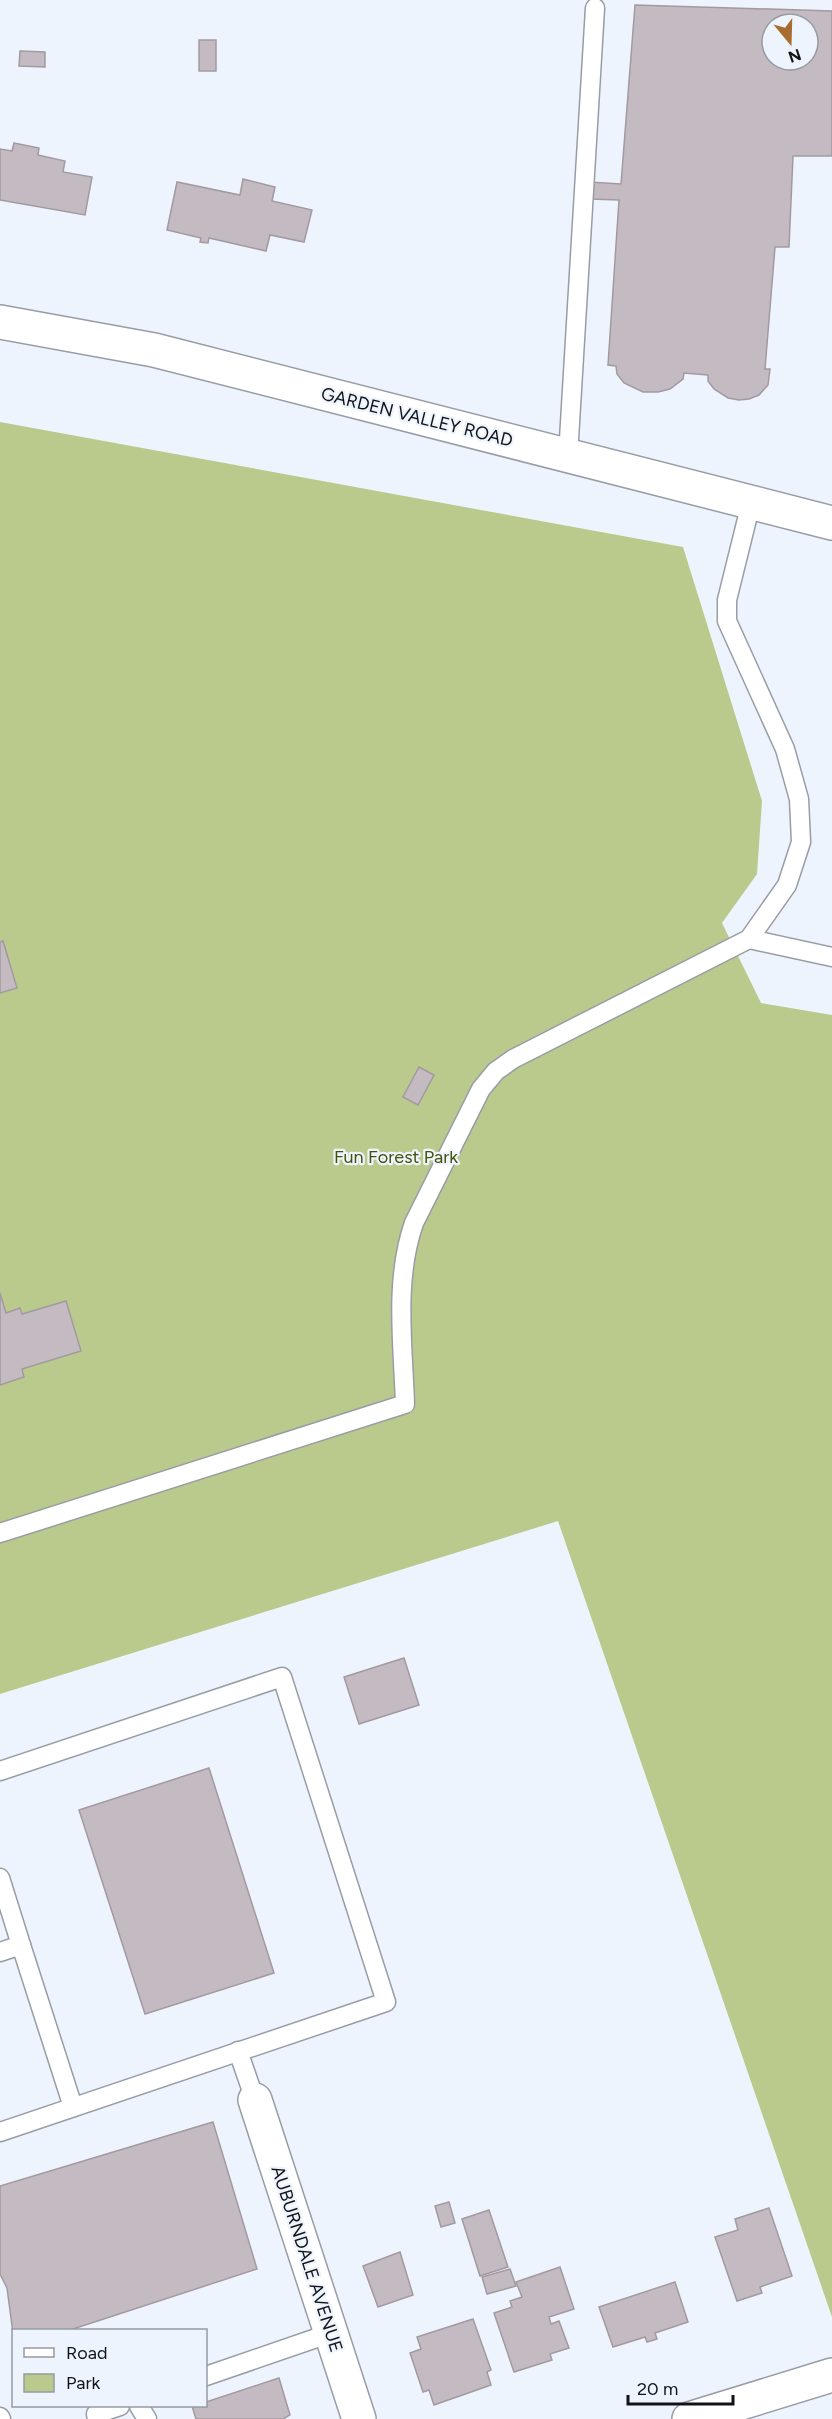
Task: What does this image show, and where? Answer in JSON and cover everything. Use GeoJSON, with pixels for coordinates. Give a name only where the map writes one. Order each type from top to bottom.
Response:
{"type":"FeatureCollection","features":[{"type":"Feature","properties":{"kind":"street","name":"GARDEN VALLEY ROAD"},"geometry":{"type":"LineString","coordinates":[[0,322],[154,350],[832,523]]}},
{"type":"Feature","properties":{"kind":"street","name":"AUBURNDALE AVENUE"},"geometry":{"type":"LineString","coordinates":[[255,2100],[358,2419]]}},
{"type":"Feature","properties":{"kind":"street"},"geometry":{"type":"LineString","coordinates":[[689,2419],[832,2375]]}},
{"type":"Feature","properties":{"kind":"lane"},"geometry":{"type":"LineString","coordinates":[[568,456],[595,8]]}},
{"type":"Feature","properties":{"kind":"lane"},"geometry":{"type":"LineString","coordinates":[[0,1533],[405,1404],[401,1296],[407,1245],[414,1223],[481,1089],[496,1071],[513,1059],[749,939],[787,885],[801,842],[799,799],[784,749],[727,621],[727,600],[751,503]]}},
{"type":"Feature","properties":{"kind":"lane"},"geometry":{"type":"LineString","coordinates":[[749,939],[832,957]]}},
{"type":"Feature","properties":{"kind":"lane"},"geometry":{"type":"LineString","coordinates":[[0,1771],[282,1677],[386,2002],[0,2132]]}},
{"type":"Feature","properties":{"kind":"lane"},"geometry":{"type":"LineString","coordinates":[[0,1878],[74,2107]]}},
{"type":"Feature","properties":{"kind":"lane"},"geometry":{"type":"LineString","coordinates":[[0,1952],[21,1945]]}},
{"type":"Feature","properties":{"kind":"lane"},"geometry":{"type":"LineString","coordinates":[[238,2051],[255,2100]]}},
{"type":"Feature","properties":{"kind":"lane"},"geometry":{"type":"LineString","coordinates":[[207,2376],[331,2333]]}},
{"type":"Feature","properties":{"kind":"lane"},"geometry":{"type":"LineString","coordinates":[[97,2419],[96,2414],[117,2407]]}},
{"type":"Feature","properties":{"kind":"green space","name":"Fun Forest Park"},"geometry":{"type":"Polygon","coordinates":[[[0,422],[683,547],[762,801],[757,874],[722,923],[761,1003],[832,1015],[832,2317],[558,1521],[0,1694],[0,422]]]}},
{"type":"Feature","properties":{"kind":"building"},"geometry":{"type":"Polygon","coordinates":[[[635,5],[832,11],[832,156],[793,156],[789,247],[775,247],[765,369],[770,369],[768,385],[759,395],[739,400],[728,398],[714,389],[708,381],[708,375],[684,373],[683,379],[670,389],[643,392],[624,383],[617,374],[616,366],[608,365],[619,200],[591,199],[590,182],[621,184],[635,5]]]}},
{"type":"Feature","properties":{"kind":"building"},"geometry":{"type":"Polygon","coordinates":[[[199,40],[216,40],[216,71],[199,71],[199,40]]]}},
{"type":"Feature","properties":{"kind":"building"},"geometry":{"type":"Polygon","coordinates":[[[20,51],[45,52],[45,67],[19,66],[20,51]]]}},
{"type":"Feature","properties":{"kind":"building"},"geometry":{"type":"Polygon","coordinates":[[[14,143],[39,148],[38,155],[65,161],[63,172],[92,177],[85,215],[0,200],[0,149],[12,151],[14,143]]]}},
{"type":"Feature","properties":{"kind":"building"},"geometry":{"type":"Polygon","coordinates":[[[243,179],[275,187],[272,201],[312,210],[304,242],[270,235],[266,251],[209,238],[208,243],[200,242],[201,238],[167,230],[177,182],[240,195],[243,179]]]}},
{"type":"Feature","properties":{"kind":"building"},"geometry":{"type":"Polygon","coordinates":[[[3,941],[17,988],[0,993],[0,942],[3,941]]]}},
{"type":"Feature","properties":{"kind":"building"},"geometry":{"type":"Polygon","coordinates":[[[419,1067],[434,1075],[418,1105],[403,1097],[419,1067]]]}},
{"type":"Feature","properties":{"kind":"building"},"geometry":{"type":"Polygon","coordinates":[[[0,1293],[6,1313],[20,1308],[22,1314],[66,1301],[81,1351],[22,1369],[24,1377],[0,1385],[0,1293]]]}},
{"type":"Feature","properties":{"kind":"building"},"geometry":{"type":"Polygon","coordinates":[[[404,1658],[419,1705],[359,1724],[344,1677],[404,1658]]]}},
{"type":"Feature","properties":{"kind":"building"},"geometry":{"type":"Polygon","coordinates":[[[209,1768],[274,1973],[145,2014],[79,1810],[209,1768]]]}},
{"type":"Feature","properties":{"kind":"building"},"geometry":{"type":"Polygon","coordinates":[[[213,2122],[257,2269],[73,2329],[12,2329],[7,2288],[0,2274],[0,2186],[213,2122]]]}},
{"type":"Feature","properties":{"kind":"building"},"geometry":{"type":"Polygon","coordinates":[[[449,2202],[455,2223],[441,2227],[435,2206],[449,2202]]]}},
{"type":"Feature","properties":{"kind":"building"},"geometry":{"type":"Polygon","coordinates":[[[769,2208],[792,2276],[760,2287],[762,2293],[737,2301],[715,2237],[738,2230],[735,2219],[769,2208]]]}},
{"type":"Feature","properties":{"kind":"building"},"geometry":{"type":"Polygon","coordinates":[[[489,2210],[508,2267],[480,2276],[462,2219],[489,2210]]]}},
{"type":"Feature","properties":{"kind":"building"},"geometry":{"type":"Polygon","coordinates":[[[400,2252],[413,2295],[378,2307],[363,2266],[400,2252]]]}},
{"type":"Feature","properties":{"kind":"building"},"geometry":{"type":"Polygon","coordinates":[[[560,2267],[574,2309],[549,2317],[551,2324],[559,2321],[569,2348],[550,2354],[552,2360],[514,2372],[494,2313],[512,2307],[510,2301],[522,2297],[516,2282],[560,2267]]]}},
{"type":"Feature","properties":{"kind":"building"},"geometry":{"type":"Polygon","coordinates":[[[510,2269],[516,2286],[487,2294],[482,2277],[510,2269]]]}},
{"type":"Feature","properties":{"kind":"building"},"geometry":{"type":"Polygon","coordinates":[[[675,2282],[688,2322],[655,2333],[657,2339],[647,2342],[645,2337],[613,2347],[599,2307],[675,2282]]]}},
{"type":"Feature","properties":{"kind":"building"},"geometry":{"type":"Polygon","coordinates":[[[473,2319],[491,2370],[487,2372],[491,2385],[434,2405],[429,2390],[423,2392],[410,2353],[421,2349],[417,2337],[473,2319]]]}},
{"type":"Feature","properties":{"kind":"building"},"geometry":{"type":"Polygon","coordinates":[[[279,2378],[290,2415],[283,2419],[196,2419],[192,2407],[207,2407],[207,2402],[279,2378]]]}}]}
